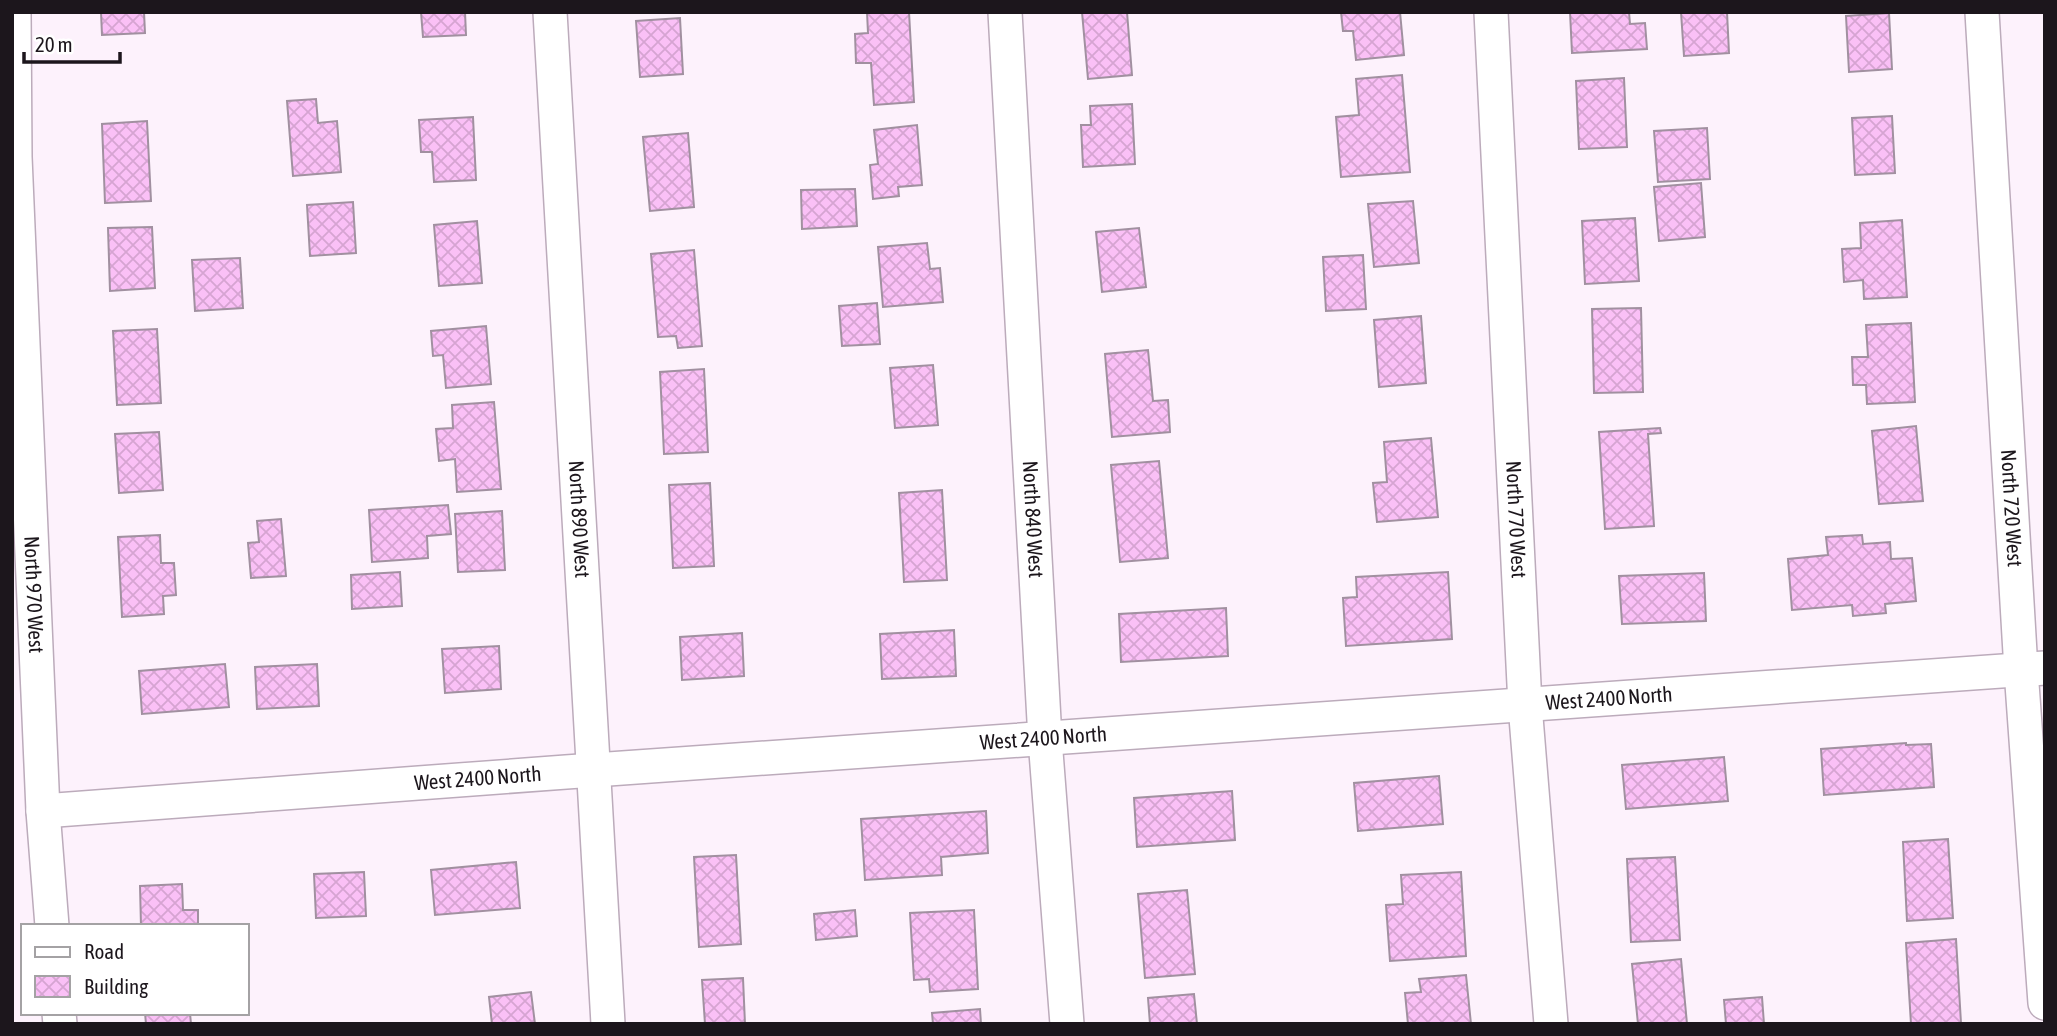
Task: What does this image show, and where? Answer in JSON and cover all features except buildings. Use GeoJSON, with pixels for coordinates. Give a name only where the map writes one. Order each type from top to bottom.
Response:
{"type":"FeatureCollection","features":[{"type":"Feature","properties":{"kind":"street","name":"North 970 West"},"geometry":{"type":"LineString","coordinates":[[13,12],[15,157],[43,811],[52,924]]}},
{"type":"Feature","properties":{"kind":"street","name":"North 890 West"},"geometry":{"type":"LineString","coordinates":[[550,12],[608,1024]]}},
{"type":"Feature","properties":{"kind":"street","name":"North 840 West"},"geometry":{"type":"LineString","coordinates":[[1005,12],[1045,739],[1067,1024]]}},
{"type":"Feature","properties":{"kind":"street","name":"North 770 West"},"geometry":{"type":"LineString","coordinates":[[1491,12],[1525,705],[1551,1024]]}},
{"type":"Feature","properties":{"kind":"street","name":"North 720 West"},"geometry":{"type":"LineString","coordinates":[[1982,12],[2033,669],[2045,1003]]}},
{"type":"Feature","properties":{"kind":"street","name":"West 2400 North"},"geometry":{"type":"LineString","coordinates":[[43,811],[2033,669]]}}]}
